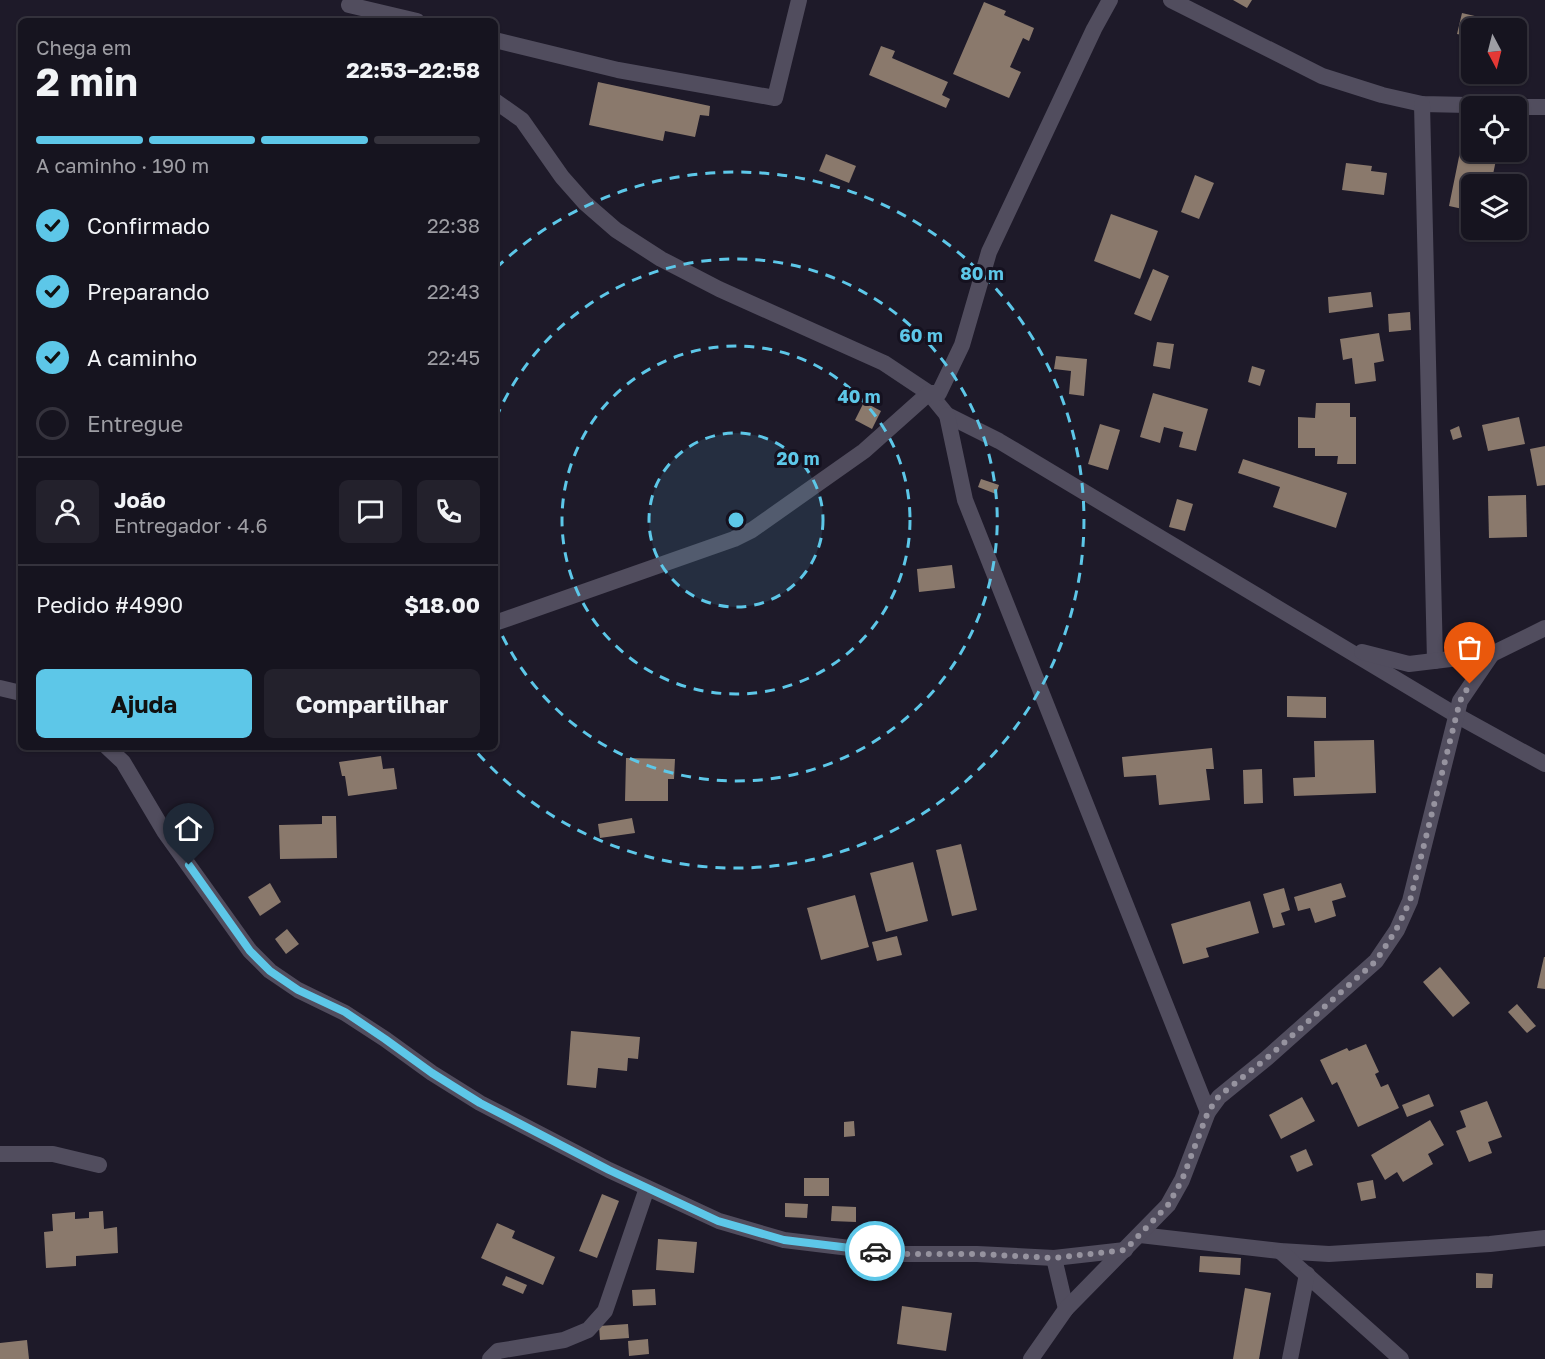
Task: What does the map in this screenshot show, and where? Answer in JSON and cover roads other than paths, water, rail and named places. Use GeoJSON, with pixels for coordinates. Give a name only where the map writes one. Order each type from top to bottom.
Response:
{"type":"FeatureCollection","features":[{"type":"Feature","properties":{"kind":"street"},"geometry":{"type":"LineString","coordinates":[[498,41],[618,70],[775,98],[799,0]]}},
{"type":"Feature","properties":{"kind":"street"},"geometry":{"type":"LineString","coordinates":[[498,622],[734,539],[752,530],[864,451],[929,393],[939,393],[962,345],[989,252],[1094,29],[1110,0]]}},
{"type":"Feature","properties":{"kind":"street"},"geometry":{"type":"LineString","coordinates":[[1171,0],[1322,76],[1382,95],[1422,104],[1461,105]]}},
{"type":"Feature","properties":{"kind":"street"},"geometry":{"type":"LineString","coordinates":[[352,2],[361,18]]}},
{"type":"Feature","properties":{"kind":"street"},"geometry":{"type":"LineString","coordinates":[[352,2],[407,18]]}},
{"type":"Feature","properties":{"kind":"street"},"geometry":{"type":"LineString","coordinates":[[498,103],[522,120],[562,177],[585,204],[616,230],[661,259],[719,289],[884,363],[929,393],[947,415],[999,441],[1456,715],[1545,764]]}},
{"type":"Feature","properties":{"kind":"street"},"geometry":{"type":"LineString","coordinates":[[1422,104],[1436,661]]}},
{"type":"Feature","properties":{"kind":"street"},"geometry":{"type":"LineString","coordinates":[[1527,106],[1545,107]]}},
{"type":"Feature","properties":{"kind":"street"},"geometry":{"type":"LineString","coordinates":[[947,415],[965,500],[1208,1112]]}},
{"type":"Feature","properties":{"kind":"street"},"geometry":{"type":"LineString","coordinates":[[1345,648],[1409,664],[1492,654],[1545,628]]}},
{"type":"Feature","properties":{"kind":"street"},"geometry":{"type":"LineString","coordinates":[[1031,1359],[1066,1309],[1168,1205],[1182,1180],[1208,1112],[1219,1096],[1267,1058],[1376,961],[1396,930],[1410,901],[1460,701],[1492,654]]}},
{"type":"Feature","properties":{"kind":"street"},"geometry":{"type":"LineString","coordinates":[[0,688],[18,692]]}},
{"type":"Feature","properties":{"kind":"street"},"geometry":{"type":"LineString","coordinates":[[110,750],[123,762],[164,831],[250,951],[270,971],[298,990],[345,1012],[432,1073],[480,1103],[609,1170],[718,1221],[784,1240],[899,1254],[977,1254],[1054,1258],[1125,1250]]}},
{"type":"Feature","properties":{"kind":"street"},"geometry":{"type":"LineString","coordinates":[[0,1154],[53,1154],[99,1165]]}},
{"type":"Feature","properties":{"kind":"street"},"geometry":{"type":"LineString","coordinates":[[490,1359],[498,1351],[564,1340],[588,1330],[604,1311],[647,1188]]}},
{"type":"Feature","properties":{"kind":"street"},"geometry":{"type":"LineString","coordinates":[[1140,1235],[1280,1251],[1329,1254],[1490,1244],[1545,1238]]}},
{"type":"Feature","properties":{"kind":"street"},"geometry":{"type":"LineString","coordinates":[[1280,1251],[1401,1359]]}},
{"type":"Feature","properties":{"kind":"street"},"geometry":{"type":"LineString","coordinates":[[1054,1258],[1066,1309]]}},
{"type":"Feature","properties":{"kind":"street"},"geometry":{"type":"LineString","coordinates":[[1290,1359],[1307,1274]]}}]}
